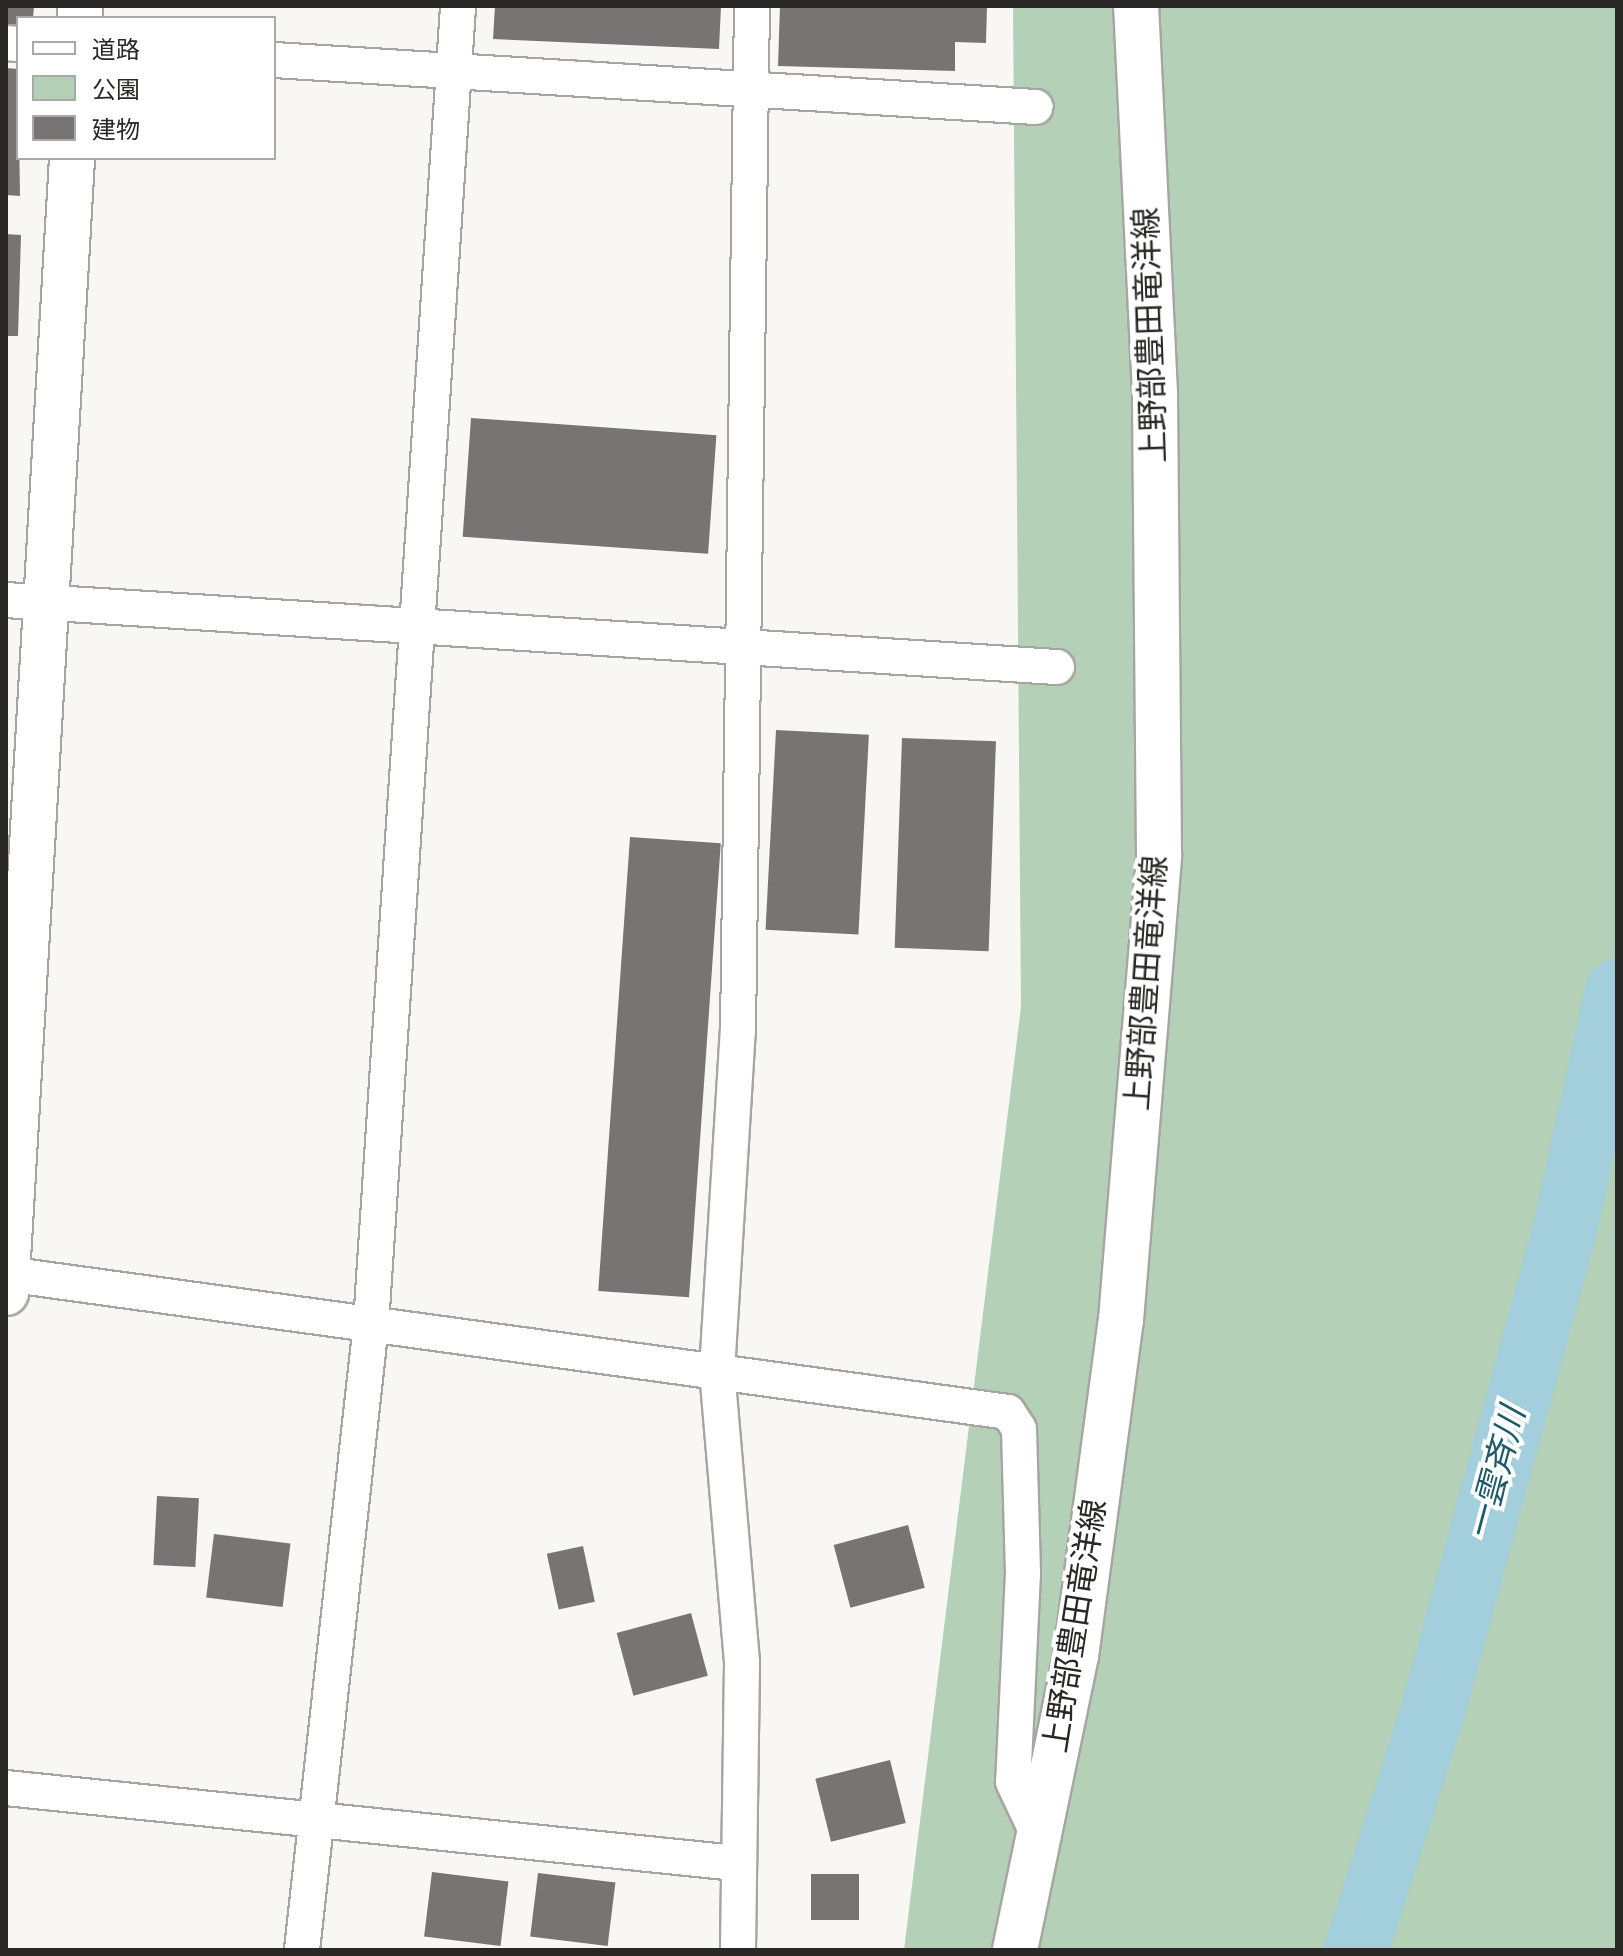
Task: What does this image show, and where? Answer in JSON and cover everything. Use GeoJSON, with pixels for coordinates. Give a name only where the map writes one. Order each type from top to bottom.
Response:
{"type":"FeatureCollection","features":[{"type":"Feature","properties":{"kind":"main road","name":"上野部豊田竜洋線"},"geometry":{"type":"LineString","coordinates":[[1015,1950],[1076,1656],[1121,1320],[1159,856],[1155,393],[1136,6]]}},
{"type":"Feature","properties":{"kind":"main road"},"geometry":{"type":"LineString","coordinates":[[8,1281],[27,602],[72,160]]}},
{"type":"Feature","properties":{"kind":"street"},"geometry":{"type":"LineString","coordinates":[[302,1950],[371,1324],[458,6]]}},
{"type":"Feature","properties":{"kind":"street"},"geometry":{"type":"LineString","coordinates":[[738,1950],[736,1863],[742,1662],[717,1371],[738,1031],[752,6]]}},
{"type":"Feature","properties":{"kind":"street"},"geometry":{"type":"LineString","coordinates":[[276,60],[1036,107]]}},
{"type":"Feature","properties":{"kind":"street"},"geometry":{"type":"LineString","coordinates":[[27,602],[743,644],[1057,667]]}},
{"type":"Feature","properties":{"kind":"street"},"geometry":{"type":"LineString","coordinates":[[8,1281],[371,1324],[1008,1412],[1019,1429],[1023,1573],[1013,1782],[1040,1839]]}},
{"type":"Feature","properties":{"kind":"street"},"geometry":{"type":"LineString","coordinates":[[6,1788],[316,1823],[736,1863]]}},
{"type":"Feature","properties":{"kind":"green space"},"geometry":{"type":"Polygon","coordinates":[[[1013,6],[1617,6],[1617,1950],[904,1950],[1021,1007],[1013,6]]]}},
{"type":"Feature","properties":{"kind":"building"},"geometry":{"type":"Polygon","coordinates":[[[6,6],[34,6],[33,16],[16,16],[16,28],[6,27],[6,6]]]}},
{"type":"Feature","properties":{"kind":"building"},"geometry":{"type":"Polygon","coordinates":[[[495,6],[721,6],[719,49],[493,39],[495,6]]]}},
{"type":"Feature","properties":{"kind":"building"},"geometry":{"type":"Polygon","coordinates":[[[780,6],[987,6],[986,43],[955,42],[955,71],[778,66],[780,6]]]}},
{"type":"Feature","properties":{"kind":"building"},"geometry":{"type":"Polygon","coordinates":[[[6,68],[16,69],[16,160],[19,160],[20,196],[6,195],[6,68]]]}},
{"type":"Feature","properties":{"kind":"building"},"geometry":{"type":"Polygon","coordinates":[[[6,234],[21,235],[18,336],[6,336],[6,234]]]}},
{"type":"Feature","properties":{"kind":"building"},"geometry":{"type":"Polygon","coordinates":[[[471,418],[716,435],[708,554],[463,537],[471,418]]]}},
{"type":"Feature","properties":{"kind":"building"},"geometry":{"type":"Polygon","coordinates":[[[776,730],[869,735],[858,935],[766,930],[776,730]]]}},
{"type":"Feature","properties":{"kind":"building"},"geometry":{"type":"Polygon","coordinates":[[[902,738],[996,741],[989,951],[895,948],[902,738]]]}},
{"type":"Feature","properties":{"kind":"building"},"geometry":{"type":"Polygon","coordinates":[[[630,837],[721,843],[689,1297],[598,1291],[630,837]]]}},
{"type":"Feature","properties":{"kind":"building"},"geometry":{"type":"Polygon","coordinates":[[[157,1496],[199,1498],[195,1567],[153,1565],[157,1496]]]}},
{"type":"Feature","properties":{"kind":"building"},"geometry":{"type":"Polygon","coordinates":[[[908,1525],[925,1588],[850,1608],[834,1545],[908,1525]]]}},
{"type":"Feature","properties":{"kind":"building"},"geometry":{"type":"Polygon","coordinates":[[[214,1534],[290,1543],[283,1607],[206,1598],[214,1534]]]}},
{"type":"Feature","properties":{"kind":"building"},"geometry":{"type":"Polygon","coordinates":[[[583,1546],[595,1602],[559,1609],[547,1554],[583,1546]]]}},
{"type":"Feature","properties":{"kind":"building"},"geometry":{"type":"Polygon","coordinates":[[[691,1613],[708,1676],[633,1696],[617,1633],[691,1613]]]}},
{"type":"Feature","properties":{"kind":"building"},"geometry":{"type":"Polygon","coordinates":[[[890,1760],[906,1823],[831,1842],[815,1779],[890,1760]]]}},
{"type":"Feature","properties":{"kind":"building"},"geometry":{"type":"Polygon","coordinates":[[[432,1872],[508,1881],[501,1946],[424,1937],[432,1872]]]}},
{"type":"Feature","properties":{"kind":"building"},"geometry":{"type":"Polygon","coordinates":[[[538,1873],[615,1883],[608,1946],[530,1937],[538,1873]]]}},
{"type":"Feature","properties":{"kind":"building"},"geometry":{"type":"Polygon","coordinates":[[[811,1874],[859,1874],[859,1920],[811,1920],[811,1874]]]}},
{"type":"Feature","properties":{"kind":"waterway","name":"一雲斉川"},"geometry":{"type":"LineString","coordinates":[[1356,1950],[1430,1721],[1565,1229],[1617,991]]}}]}
